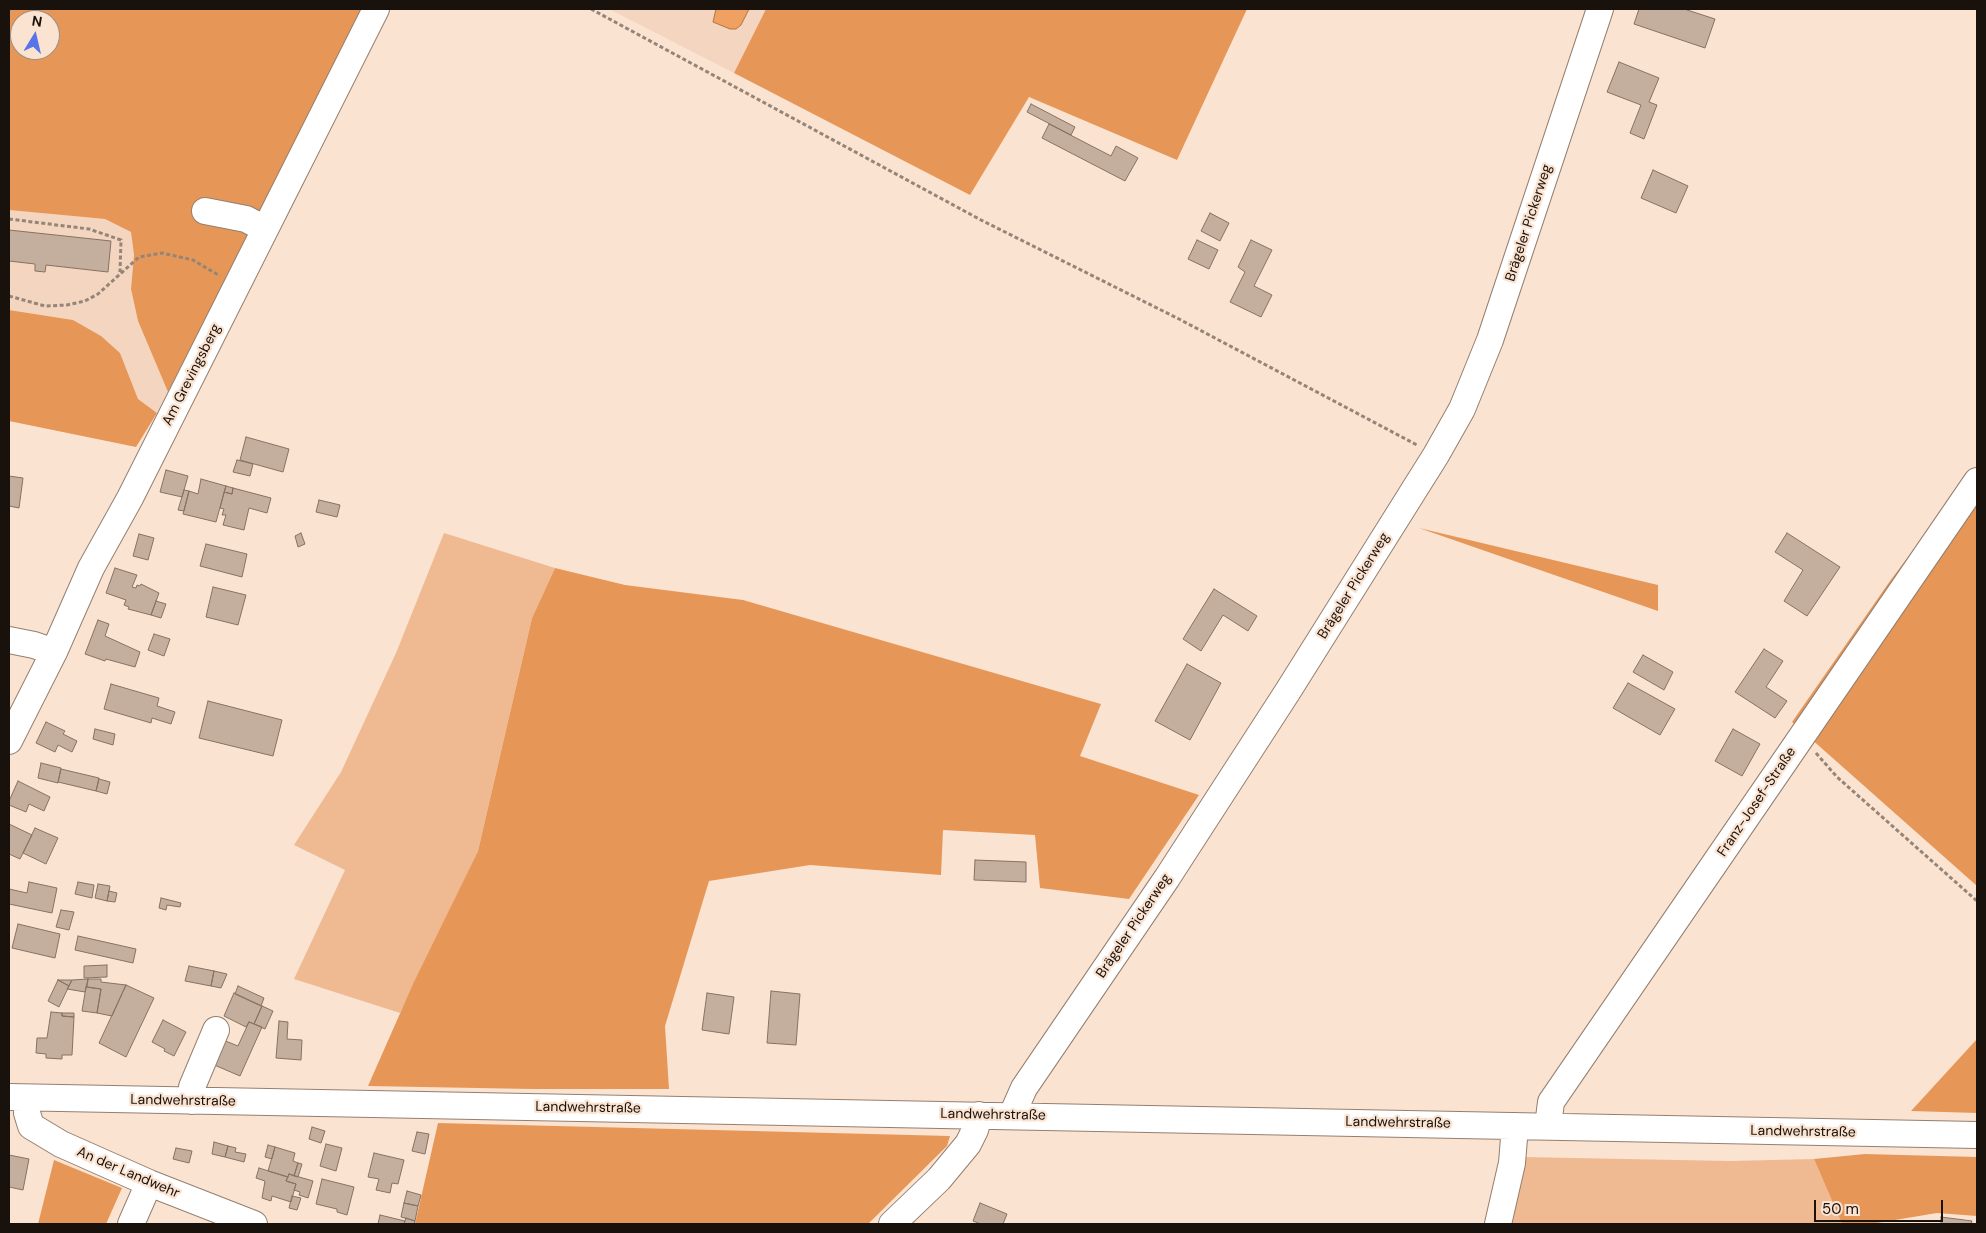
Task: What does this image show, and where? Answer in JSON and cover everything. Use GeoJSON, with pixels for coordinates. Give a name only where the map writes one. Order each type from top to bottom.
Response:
{"type":"FeatureCollection","features":[{"type":"Feature","properties":{"kind":"street","name":"Am Grevingsberg"},"geometry":{"type":"LineString","coordinates":[[9,741],[54,652],[91,568],[130,498],[376,9]]}},
{"type":"Feature","properties":{"kind":"street","name":"Brägeler Pickerweg"},"geometry":{"type":"LineString","coordinates":[[1012,1116],[1024,1088],[1167,878],[1436,455],[1462,409],[1490,340],[1600,9]]}},
{"type":"Feature","properties":{"kind":"street"},"geometry":{"type":"LineString","coordinates":[[206,211],[246,219],[266,229]]}},
{"type":"Feature","properties":{"kind":"street","name":"Franz-Josef-Straße"},"geometry":{"type":"LineString","coordinates":[[1548,1126],[1551,1102],[1977,481]]}},
{"type":"Feature","properties":{"kind":"street"},"geometry":{"type":"LineString","coordinates":[[9,640],[34,644],[54,652]]}},
{"type":"Feature","properties":{"kind":"street"},"geometry":{"type":"LineString","coordinates":[[192,1101],[192,1087],[216,1030]]}},
{"type":"Feature","properties":{"kind":"street","name":"Landwehrstraße"},"geometry":{"type":"LineString","coordinates":[[18,1097],[1977,1135]]}},
{"type":"Feature","properties":{"kind":"street","name":"An der Landwehr"},"geometry":{"type":"LineString","coordinates":[[18,1097],[27,1113],[30,1126],[61,1144],[149,1183],[254,1224]]}},
{"type":"Feature","properties":{"kind":"street"},"geometry":{"type":"LineString","coordinates":[[892,1224],[939,1179],[968,1144],[975,1130],[979,1115]]}},
{"type":"Feature","properties":{"kind":"street"},"geometry":{"type":"LineString","coordinates":[[1498,1224],[1512,1163],[1515,1126]]}},
{"type":"Feature","properties":{"kind":"street"},"geometry":{"type":"LineString","coordinates":[[131,1224],[149,1183]]}},
{"type":"Feature","properties":{"kind":"path"},"geometry":{"type":"LineString","coordinates":[[591,9],[981,220],[1179,319],[1436,455]]}},
{"type":"Feature","properties":{"kind":"path"},"geometry":{"type":"LineString","coordinates":[[9,220],[89,229],[120,240],[120,273]]}},
{"type":"Feature","properties":{"kind":"path"},"geometry":{"type":"LineString","coordinates":[[9,296],[45,306],[67,305],[85,301],[98,294],[140,257],[162,253],[193,260],[237,285]]}},
{"type":"Feature","properties":{"kind":"path"},"geometry":{"type":"LineString","coordinates":[[1801,737],[1837,777],[1977,901]]}},
{"type":"Feature","properties":{"kind":"shaded area"},"geometry":{"type":"Polygon","coordinates":[[[9,9],[364,9],[168,392],[138,321],[131,289],[134,255],[131,232],[105,219],[9,210],[9,9]]]}},
{"type":"Feature","properties":{"kind":"shaded area"},"geometry":{"type":"Polygon","coordinates":[[[609,9],[766,9],[734,73],[609,9]]]}},
{"type":"Feature","properties":{"kind":"shaded area"},"geometry":{"type":"Polygon","coordinates":[[[716,9],[749,9],[741,25],[736,29],[730,29],[713,22],[716,9]]]}},
{"type":"Feature","properties":{"kind":"shaded area"},"geometry":{"type":"Polygon","coordinates":[[[766,9],[1247,9],[1177,160],[1029,97],[970,195],[734,73],[766,9]]]}},
{"type":"Feature","properties":{"kind":"shaded area"},"geometry":{"type":"Polygon","coordinates":[[[9,210],[105,219],[131,232],[134,255],[131,289],[138,321],[168,392],[157,413],[138,399],[120,353],[73,320],[9,310],[9,210]]]}},
{"type":"Feature","properties":{"kind":"shaded area"},"geometry":{"type":"Polygon","coordinates":[[[9,310],[73,320],[101,336],[120,353],[138,399],[157,413],[136,447],[9,421],[9,310]]]}},
{"type":"Feature","properties":{"kind":"shaded area"},"geometry":{"type":"Polygon","coordinates":[[[1977,465],[1977,886],[1792,722],[1890,581],[1977,465]]]}},
{"type":"Feature","properties":{"kind":"shaded area"},"geometry":{"type":"Polygon","coordinates":[[[1419,528],[1658,585],[1658,611],[1419,528]]]}},
{"type":"Feature","properties":{"kind":"shaded area"},"geometry":{"type":"Polygon","coordinates":[[[444,533],[555,568],[532,618],[478,851],[400,1013],[294,979],[345,870],[294,845],[341,772],[396,653],[444,533]]]}},
{"type":"Feature","properties":{"kind":"shaded area"},"geometry":{"type":"Polygon","coordinates":[[[555,568],[625,585],[743,600],[1101,704],[1080,756],[1199,795],[1129,899],[1040,888],[1035,835],[943,830],[941,875],[810,865],[709,881],[665,1026],[669,1089],[368,1086],[413,984],[478,851],[532,618],[555,568]]]}},
{"type":"Feature","properties":{"kind":"shaded area"},"geometry":{"type":"Polygon","coordinates":[[[1977,1039],[1977,1113],[1911,1111],[1977,1039]]]}},
{"type":"Feature","properties":{"kind":"shaded area"},"geometry":{"type":"Polygon","coordinates":[[[438,1123],[950,1136],[947,1146],[868,1224],[415,1224],[438,1123]]]}},
{"type":"Feature","properties":{"kind":"shaded area"},"geometry":{"type":"Polygon","coordinates":[[[1865,1154],[1977,1157],[1977,1216],[1937,1213],[1871,1224],[1842,1224],[1814,1159],[1865,1154]]]}},
{"type":"Feature","properties":{"kind":"shaded area"},"geometry":{"type":"Polygon","coordinates":[[[1523,1157],[1730,1161],[1814,1159],[1842,1224],[1509,1224],[1523,1157]]]}},
{"type":"Feature","properties":{"kind":"shaded area"},"geometry":{"type":"Polygon","coordinates":[[[54,1160],[122,1188],[106,1224],[38,1224],[54,1160]]]}},
{"type":"Feature","properties":{"kind":"building"},"geometry":{"type":"Polygon","coordinates":[[[1639,9],[1684,9],[1715,19],[1705,48],[1634,24],[1639,9]]]}},
{"type":"Feature","properties":{"kind":"building"},"geometry":{"type":"Polygon","coordinates":[[[1619,62],[1659,78],[1649,102],[1657,105],[1644,139],[1630,133],[1641,105],[1607,92],[1619,62]]]}},
{"type":"Feature","properties":{"kind":"building"},"geometry":{"type":"Polygon","coordinates":[[[1031,104],[1075,127],[1071,135],[1027,112],[1031,104]]]}},
{"type":"Feature","properties":{"kind":"building"},"geometry":{"type":"Polygon","coordinates":[[[1049,124],[1111,156],[1116,146],[1138,158],[1125,181],[1042,138],[1049,124]]]}},
{"type":"Feature","properties":{"kind":"building"},"geometry":{"type":"Polygon","coordinates":[[[1653,170],[1688,186],[1676,213],[1641,198],[1653,170]]]}},
{"type":"Feature","properties":{"kind":"building"},"geometry":{"type":"Polygon","coordinates":[[[1210,213],[1229,223],[1220,241],[1201,231],[1210,213]]]}},
{"type":"Feature","properties":{"kind":"building"},"geometry":{"type":"Polygon","coordinates":[[[9,230],[111,241],[108,272],[46,265],[45,272],[35,271],[35,264],[9,261],[9,230]]]}},
{"type":"Feature","properties":{"kind":"building"},"geometry":{"type":"Polygon","coordinates":[[[1197,240],[1218,250],[1209,269],[1188,259],[1197,240]]]}},
{"type":"Feature","properties":{"kind":"building"},"geometry":{"type":"Polygon","coordinates":[[[1251,240],[1272,250],[1254,286],[1272,295],[1261,317],[1230,302],[1245,272],[1238,267],[1251,240]]]}},
{"type":"Feature","properties":{"kind":"building"},"geometry":{"type":"Polygon","coordinates":[[[246,437],[289,449],[283,472],[240,460],[246,437]]]}},
{"type":"Feature","properties":{"kind":"building"},"geometry":{"type":"Polygon","coordinates":[[[237,460],[253,464],[250,476],[233,472],[237,460]]]}},
{"type":"Feature","properties":{"kind":"building"},"geometry":{"type":"Polygon","coordinates":[[[166,470],[188,476],[182,497],[160,492],[166,470]]]}},
{"type":"Feature","properties":{"kind":"building"},"geometry":{"type":"Polygon","coordinates":[[[9,476],[23,478],[19,508],[9,506],[9,476]]]}},
{"type":"Feature","properties":{"kind":"building"},"geometry":{"type":"Polygon","coordinates":[[[201,479],[226,486],[216,522],[183,514],[189,491],[198,494],[201,479]]]}},
{"type":"Feature","properties":{"kind":"building"},"geometry":{"type":"Polygon","coordinates":[[[226,486],[233,488],[232,494],[224,492],[226,486]]]}},
{"type":"Feature","properties":{"kind":"building"},"geometry":{"type":"Polygon","coordinates":[[[233,488],[271,498],[267,513],[249,508],[244,530],[223,525],[226,515],[222,515],[224,509],[220,508],[224,492],[232,494],[233,488]]]}},
{"type":"Feature","properties":{"kind":"building"},"geometry":{"type":"Polygon","coordinates":[[[184,490],[189,491],[184,511],[178,510],[184,490]]]}},
{"type":"Feature","properties":{"kind":"building"},"geometry":{"type":"Polygon","coordinates":[[[319,500],[340,505],[337,517],[316,512],[319,500]]]}},
{"type":"Feature","properties":{"kind":"building"},"geometry":{"type":"Polygon","coordinates":[[[301,533],[305,544],[298,547],[295,536],[301,533]]]}},
{"type":"Feature","properties":{"kind":"building"},"geometry":{"type":"Polygon","coordinates":[[[1787,533],[1840,567],[1807,616],[1784,601],[1803,570],[1775,552],[1787,533]]]}},
{"type":"Feature","properties":{"kind":"building"},"geometry":{"type":"Polygon","coordinates":[[[139,534],[154,538],[148,560],[133,556],[139,534]]]}},
{"type":"Feature","properties":{"kind":"building"},"geometry":{"type":"Polygon","coordinates":[[[206,544],[247,554],[242,577],[200,566],[206,544]]]}},
{"type":"Feature","properties":{"kind":"building"},"geometry":{"type":"Polygon","coordinates":[[[115,568],[137,575],[132,587],[136,588],[137,585],[140,586],[141,584],[159,593],[151,615],[128,609],[129,607],[124,605],[126,600],[106,593],[115,568]]]}},
{"type":"Feature","properties":{"kind":"building"},"geometry":{"type":"Polygon","coordinates":[[[213,587],[246,595],[238,625],[206,617],[213,587]]]}},
{"type":"Feature","properties":{"kind":"building"},"geometry":{"type":"Polygon","coordinates":[[[1214,589],[1257,616],[1248,631],[1223,615],[1201,651],[1183,639],[1214,589]]]}},
{"type":"Feature","properties":{"kind":"building"},"geometry":{"type":"Polygon","coordinates":[[[156,601],[166,604],[161,618],[151,615],[156,601]]]}},
{"type":"Feature","properties":{"kind":"building"},"geometry":{"type":"Polygon","coordinates":[[[98,620],[109,624],[105,636],[140,652],[135,667],[106,659],[105,661],[85,654],[98,620]]]}},
{"type":"Feature","properties":{"kind":"building"},"geometry":{"type":"Polygon","coordinates":[[[154,634],[170,639],[164,656],[148,650],[154,634]]]}},
{"type":"Feature","properties":{"kind":"building"},"geometry":{"type":"Polygon","coordinates":[[[1764,649],[1783,661],[1766,687],[1787,701],[1775,718],[1735,692],[1764,649]]]}},
{"type":"Feature","properties":{"kind":"building"},"geometry":{"type":"Polygon","coordinates":[[[1643,655],[1673,672],[1664,690],[1633,672],[1643,655]]]}},
{"type":"Feature","properties":{"kind":"building"},"geometry":{"type":"Polygon","coordinates":[[[1187,664],[1221,683],[1190,740],[1155,721],[1187,664]]]}},
{"type":"Feature","properties":{"kind":"building"},"geometry":{"type":"Polygon","coordinates":[[[1628,683],[1675,709],[1660,735],[1613,708],[1628,683]]]}},
{"type":"Feature","properties":{"kind":"building"},"geometry":{"type":"Polygon","coordinates":[[[111,684],[159,698],[157,706],[175,712],[171,724],[152,718],[151,723],[104,709],[111,684]]]}},
{"type":"Feature","properties":{"kind":"building"},"geometry":{"type":"Polygon","coordinates":[[[208,701],[282,720],[273,756],[199,738],[208,701]]]}},
{"type":"Feature","properties":{"kind":"building"},"geometry":{"type":"Polygon","coordinates":[[[46,722],[65,731],[63,734],[77,741],[72,752],[58,745],[55,752],[36,743],[46,722]]]}},
{"type":"Feature","properties":{"kind":"building"},"geometry":{"type":"Polygon","coordinates":[[[95,729],[115,734],[113,745],[93,739],[95,729]]]}},
{"type":"Feature","properties":{"kind":"building"},"geometry":{"type":"Polygon","coordinates":[[[1733,729],[1760,744],[1742,776],[1715,761],[1733,729]]]}},
{"type":"Feature","properties":{"kind":"building"},"geometry":{"type":"Polygon","coordinates":[[[41,763],[61,768],[58,783],[38,778],[41,763]]]}},
{"type":"Feature","properties":{"kind":"building"},"geometry":{"type":"Polygon","coordinates":[[[61,769],[99,778],[96,791],[58,782],[61,769]]]}},
{"type":"Feature","properties":{"kind":"building"},"geometry":{"type":"Polygon","coordinates":[[[99,779],[110,782],[107,794],[96,791],[99,779]]]}},
{"type":"Feature","properties":{"kind":"building"},"geometry":{"type":"Polygon","coordinates":[[[18,781],[50,797],[44,811],[29,804],[26,812],[9,805],[18,781]]]}},
{"type":"Feature","properties":{"kind":"building"},"geometry":{"type":"Polygon","coordinates":[[[9,824],[32,835],[20,859],[9,854],[9,824]]]}},
{"type":"Feature","properties":{"kind":"building"},"geometry":{"type":"Polygon","coordinates":[[[35,828],[58,838],[46,864],[23,853],[35,828]]]}},
{"type":"Feature","properties":{"kind":"building"},"geometry":{"type":"Polygon","coordinates":[[[975,860],[1026,862],[1026,882],[974,880],[975,860]]]}},
{"type":"Feature","properties":{"kind":"building"},"geometry":{"type":"Polygon","coordinates":[[[29,882],[57,888],[52,913],[9,904],[9,889],[27,893],[29,882]]]}},
{"type":"Feature","properties":{"kind":"building"},"geometry":{"type":"Polygon","coordinates":[[[78,882],[94,885],[92,898],[75,894],[78,882]]]}},
{"type":"Feature","properties":{"kind":"building"},"geometry":{"type":"Polygon","coordinates":[[[98,884],[110,886],[107,901],[95,898],[98,884]]]}},
{"type":"Feature","properties":{"kind":"building"},"geometry":{"type":"Polygon","coordinates":[[[109,891],[117,893],[115,902],[107,901],[109,891]]]}},
{"type":"Feature","properties":{"kind":"building"},"geometry":{"type":"Polygon","coordinates":[[[161,898],[181,903],[180,907],[167,905],[166,910],[159,908],[161,898]]]}},
{"type":"Feature","properties":{"kind":"building"},"geometry":{"type":"Polygon","coordinates":[[[61,910],[74,912],[69,930],[56,927],[61,910]]]}},
{"type":"Feature","properties":{"kind":"building"},"geometry":{"type":"Polygon","coordinates":[[[18,924],[60,934],[55,958],[12,948],[18,924]]]}},
{"type":"Feature","properties":{"kind":"building"},"geometry":{"type":"Polygon","coordinates":[[[78,936],[136,949],[133,963],[75,950],[78,936]]]}},
{"type":"Feature","properties":{"kind":"building"},"geometry":{"type":"Polygon","coordinates":[[[107,965],[107,977],[84,978],[84,966],[107,965]]]}},
{"type":"Feature","properties":{"kind":"building"},"geometry":{"type":"Polygon","coordinates":[[[189,966],[214,971],[211,986],[185,981],[189,966]]]}},
{"type":"Feature","properties":{"kind":"building"},"geometry":{"type":"Polygon","coordinates":[[[214,971],[227,974],[221,988],[211,986],[214,971]]]}},
{"type":"Feature","properties":{"kind":"building"},"geometry":{"type":"Polygon","coordinates":[[[88,979],[101,979],[101,982],[126,985],[112,1016],[97,1013],[101,989],[87,987],[88,979]]]}},
{"type":"Feature","properties":{"kind":"building"},"geometry":{"type":"Polygon","coordinates":[[[88,979],[85,992],[67,989],[72,980],[88,979]]]}},
{"type":"Feature","properties":{"kind":"building"},"geometry":{"type":"Polygon","coordinates":[[[58,980],[72,980],[69,986],[58,980]]]}},
{"type":"Feature","properties":{"kind":"building"},"geometry":{"type":"Polygon","coordinates":[[[58,980],[69,986],[59,1007],[48,1001],[58,980]]]}},
{"type":"Feature","properties":{"kind":"building"},"geometry":{"type":"Polygon","coordinates":[[[126,985],[154,998],[126,1057],[99,1043],[126,985]]]}},
{"type":"Feature","properties":{"kind":"building"},"geometry":{"type":"Polygon","coordinates":[[[238,986],[264,998],[261,1006],[235,994],[238,986]]]}},
{"type":"Feature","properties":{"kind":"building"},"geometry":{"type":"Polygon","coordinates":[[[86,987],[101,989],[97,1013],[82,1011],[86,987]]]}},
{"type":"Feature","properties":{"kind":"building"},"geometry":{"type":"Polygon","coordinates":[[[771,991],[800,994],[796,1045],[767,1043],[771,991]]]}},
{"type":"Feature","properties":{"kind":"building"},"geometry":{"type":"Polygon","coordinates":[[[234,993],[262,1006],[254,1024],[249,1022],[246,1027],[224,1016],[234,993]]]}},
{"type":"Feature","properties":{"kind":"building"},"geometry":{"type":"Polygon","coordinates":[[[707,993],[734,997],[729,1034],[702,1030],[707,993]]]}},
{"type":"Feature","properties":{"kind":"building"},"geometry":{"type":"Polygon","coordinates":[[[262,1006],[273,1011],[265,1029],[254,1024],[262,1006]]]}},
{"type":"Feature","properties":{"kind":"building"},"geometry":{"type":"Polygon","coordinates":[[[51,1012],[62,1013],[62,1016],[74,1017],[72,1055],[62,1055],[62,1059],[46,1058],[46,1054],[36,1053],[37,1038],[47,1038],[51,1012]]]}},
{"type":"Feature","properties":{"kind":"building"},"geometry":{"type":"Polygon","coordinates":[[[62,1013],[74,1013],[74,1017],[62,1016],[62,1013]]]}},
{"type":"Feature","properties":{"kind":"building"},"geometry":{"type":"Polygon","coordinates":[[[163,1020],[186,1032],[174,1056],[152,1042],[163,1020]]]}},
{"type":"Feature","properties":{"kind":"building"},"geometry":{"type":"Polygon","coordinates":[[[279,1021],[288,1022],[287,1039],[302,1040],[301,1060],[276,1058],[279,1021]]]}},
{"type":"Feature","properties":{"kind":"building"},"geometry":{"type":"Polygon","coordinates":[[[249,1022],[262,1027],[240,1076],[212,1064],[223,1040],[238,1046],[249,1022]]]}},
{"type":"Feature","properties":{"kind":"building"},"geometry":{"type":"Polygon","coordinates":[[[312,1127],[325,1131],[321,1143],[309,1139],[312,1127]]]}},
{"type":"Feature","properties":{"kind":"building"},"geometry":{"type":"Polygon","coordinates":[[[417,1132],[429,1134],[425,1154],[412,1151],[417,1132]]]}},
{"type":"Feature","properties":{"kind":"building"},"geometry":{"type":"Polygon","coordinates":[[[214,1142],[228,1146],[225,1157],[212,1154],[214,1142]]]}},
{"type":"Feature","properties":{"kind":"building"},"geometry":{"type":"Polygon","coordinates":[[[326,1144],[342,1148],[336,1171],[320,1166],[326,1144]]]}},
{"type":"Feature","properties":{"kind":"building"},"geometry":{"type":"Polygon","coordinates":[[[268,1145],[275,1147],[272,1159],[265,1157],[268,1145]]]}},
{"type":"Feature","properties":{"kind":"building"},"geometry":{"type":"Polygon","coordinates":[[[228,1146],[236,1148],[235,1152],[246,1154],[244,1162],[225,1157],[228,1146]]]}},
{"type":"Feature","properties":{"kind":"building"},"geometry":{"type":"Polygon","coordinates":[[[275,1147],[295,1153],[293,1161],[298,1163],[294,1176],[289,1174],[288,1177],[268,1171],[275,1147]]]}},
{"type":"Feature","properties":{"kind":"building"},"geometry":{"type":"Polygon","coordinates":[[[176,1148],[192,1151],[189,1163],[173,1159],[176,1148]]]}},
{"type":"Feature","properties":{"kind":"building"},"geometry":{"type":"Polygon","coordinates":[[[374,1153],[404,1160],[398,1184],[392,1183],[390,1193],[376,1190],[379,1179],[368,1177],[374,1153]]]}},
{"type":"Feature","properties":{"kind":"building"},"geometry":{"type":"Polygon","coordinates":[[[9,1155],[29,1159],[23,1190],[9,1187],[9,1155]]]}},
{"type":"Feature","properties":{"kind":"building"},"geometry":{"type":"Polygon","coordinates":[[[298,1163],[302,1164],[298,1177],[294,1176],[298,1163]]]}},
{"type":"Feature","properties":{"kind":"building"},"geometry":{"type":"Polygon","coordinates":[[[259,1168],[288,1177],[286,1181],[296,1184],[291,1202],[272,1196],[271,1201],[262,1198],[265,1181],[256,1178],[259,1168]]]}},
{"type":"Feature","properties":{"kind":"building"},"geometry":{"type":"Polygon","coordinates":[[[289,1174],[313,1181],[308,1198],[299,1195],[300,1192],[294,1190],[296,1184],[286,1181],[289,1174]]]}},
{"type":"Feature","properties":{"kind":"building"},"geometry":{"type":"Polygon","coordinates":[[[322,1179],[354,1187],[347,1215],[337,1212],[337,1209],[316,1204],[322,1179]]]}},
{"type":"Feature","properties":{"kind":"building"},"geometry":{"type":"Polygon","coordinates":[[[407,1191],[421,1195],[418,1206],[404,1203],[407,1191]]]}},
{"type":"Feature","properties":{"kind":"building"},"geometry":{"type":"Polygon","coordinates":[[[292,1196],[301,1198],[297,1210],[289,1208],[292,1196]]]}},
{"type":"Feature","properties":{"kind":"building"},"geometry":{"type":"Polygon","coordinates":[[[404,1203],[418,1206],[415,1221],[401,1217],[404,1203]]]}},
{"type":"Feature","properties":{"kind":"building"},"geometry":{"type":"Polygon","coordinates":[[[980,1203],[1007,1214],[1003,1224],[981,1224],[973,1221],[980,1203]]]}},
{"type":"Feature","properties":{"kind":"building"},"geometry":{"type":"Polygon","coordinates":[[[380,1215],[405,1221],[404,1224],[378,1224],[380,1215]]]}},
{"type":"Feature","properties":{"kind":"building"},"geometry":{"type":"Polygon","coordinates":[[[1941,1217],[1972,1221],[1971,1224],[1941,1224],[1941,1217]]]}},
{"type":"Feature","properties":{"kind":"building"},"geometry":{"type":"Polygon","coordinates":[[[406,1218],[415,1221],[414,1224],[404,1224],[406,1218]]]}}]}
